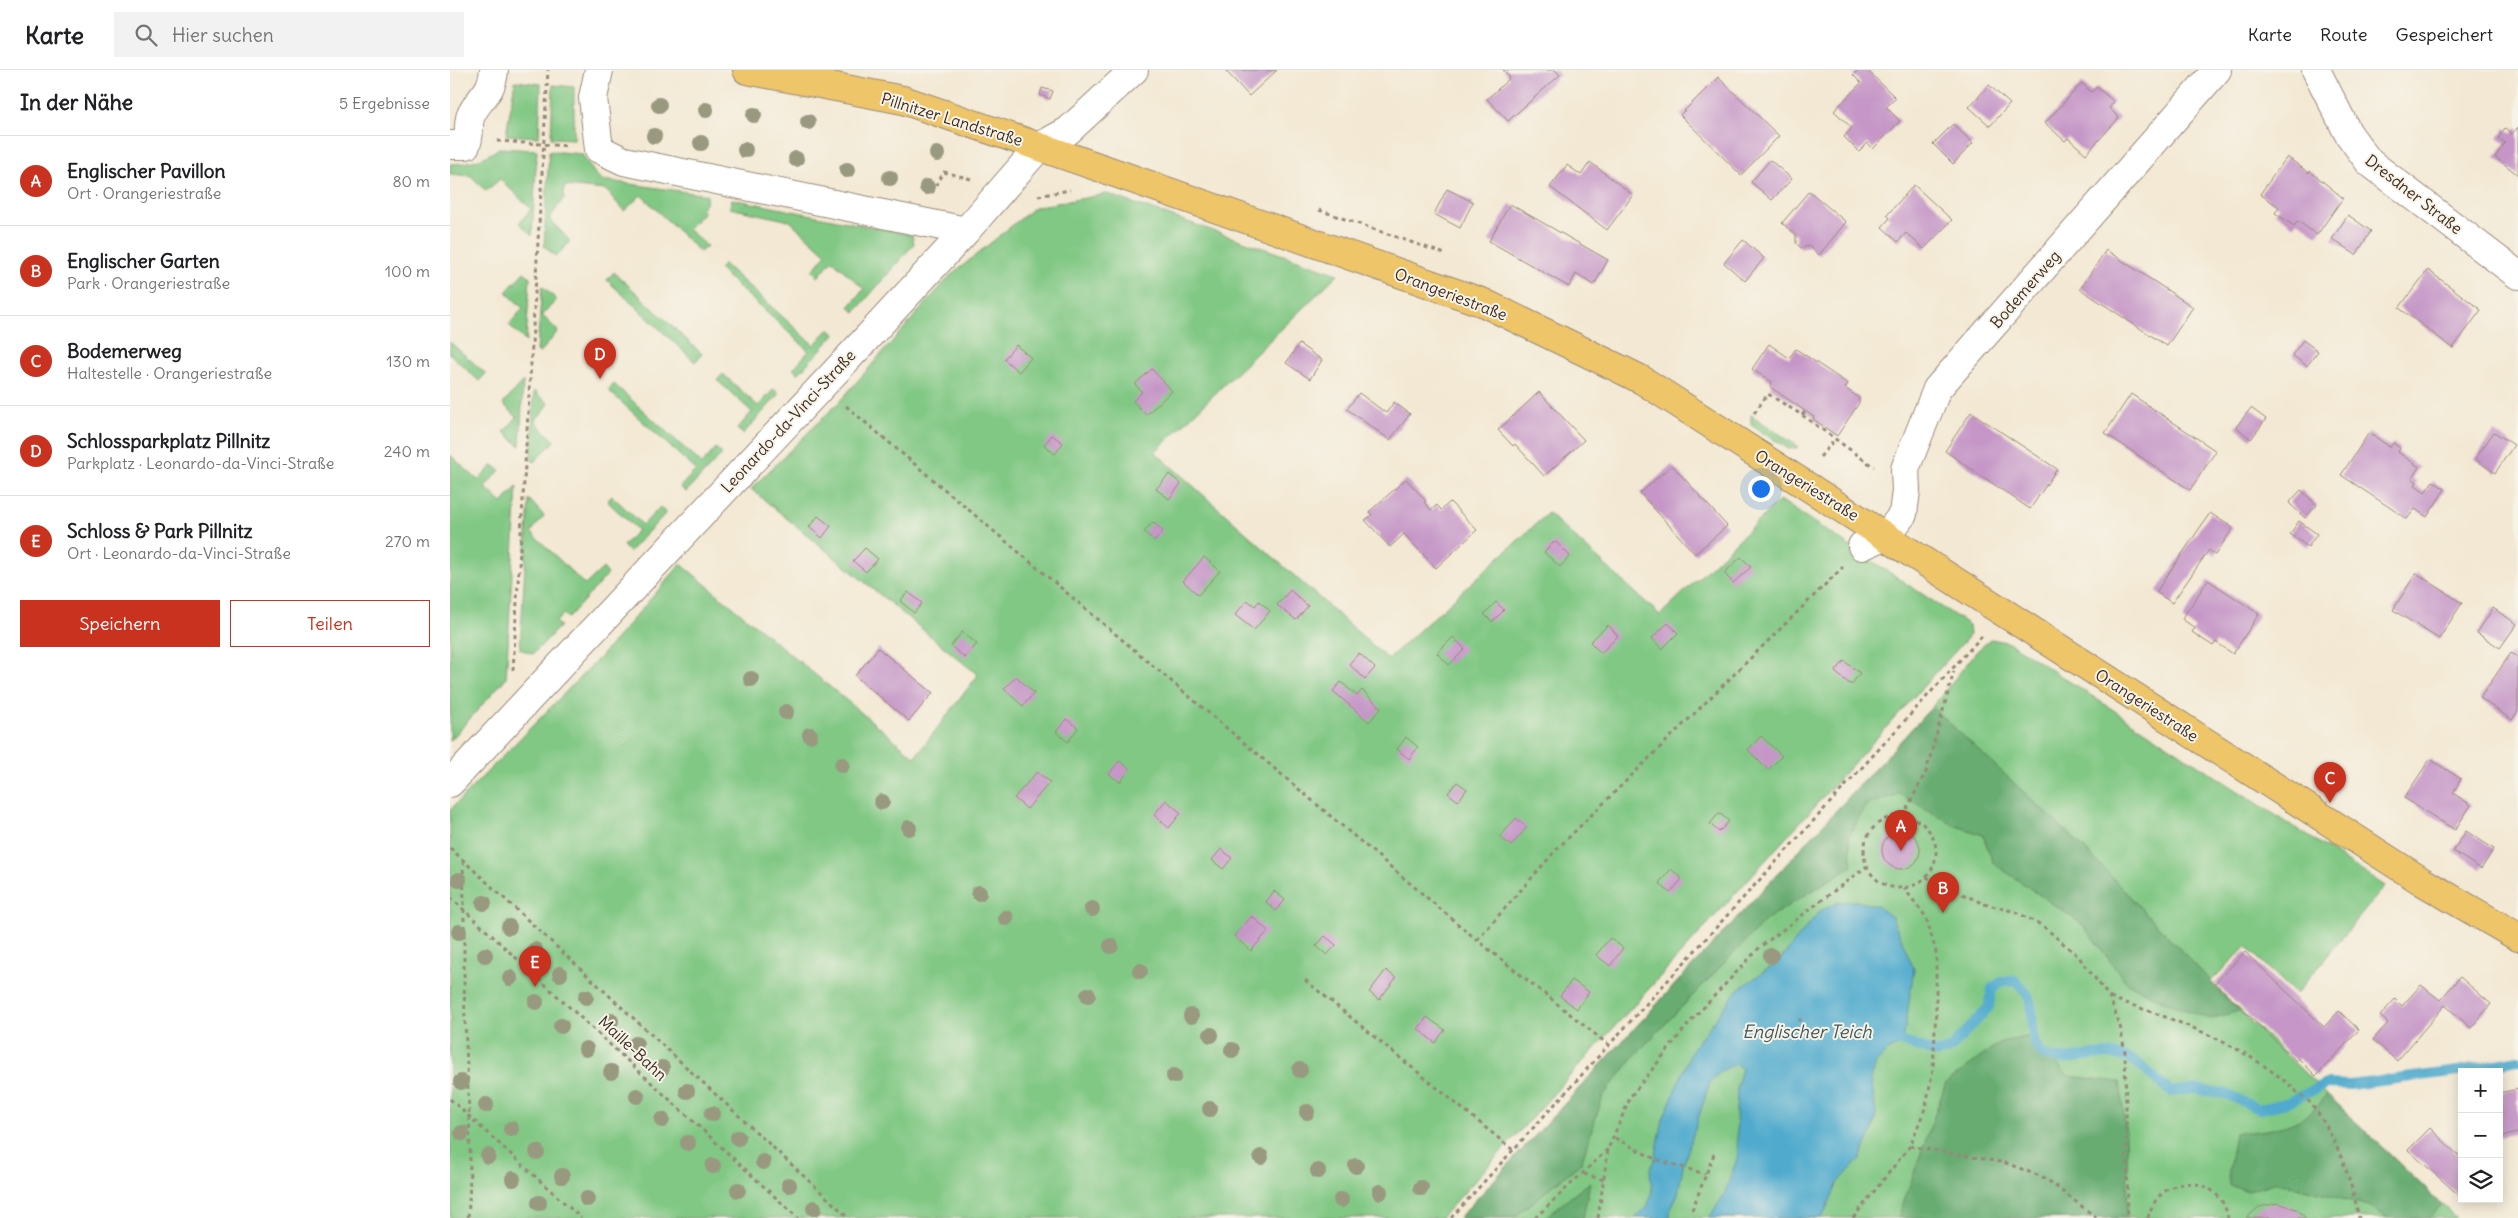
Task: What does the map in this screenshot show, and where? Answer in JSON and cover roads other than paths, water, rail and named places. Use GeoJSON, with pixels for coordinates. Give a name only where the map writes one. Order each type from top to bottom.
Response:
{"type":"FeatureCollection","features":[{"type":"Feature","properties":{"kind":"main road","name":"Pillnitzer Landstraße"},"geometry":{"type":"LineString","coordinates":[[747,70],[903,100],[1039,147]]}},
{"type":"Feature","properties":{"kind":"main road","name":"Orangeriestraße"},"geometry":{"type":"LineString","coordinates":[[1039,147],[1484,304],[1642,380],[2423,882],[2518,937]]}},
{"type":"Feature","properties":{"kind":"street"},"geometry":{"type":"LineString","coordinates":[[460,128],[493,84],[494,70]]}},
{"type":"Feature","properties":{"kind":"street"},"geometry":{"type":"LineString","coordinates":[[599,70],[593,98],[599,149],[624,161],[966,231]]}},
{"type":"Feature","properties":{"kind":"street","name":"Leonardo-da-Vinci-Straße"},"geometry":{"type":"LineString","coordinates":[[450,783],[966,231],[1039,147],[1068,130],[1134,70]]}},
{"type":"Feature","properties":{"kind":"street","name":"Bodemerweg"},"geometry":{"type":"LineString","coordinates":[[1887,536],[1903,514],[1906,469],[1937,389],[2217,70]]}},
{"type":"Feature","properties":{"kind":"street","name":"Dresdner Straße"},"geometry":{"type":"LineString","coordinates":[[2316,70],[2348,133],[2369,162],[2518,275]]}},
{"type":"Feature","properties":{"kind":"street"},"geometry":{"type":"LineString","coordinates":[[1862,546],[1887,536]]}},
{"type":"Feature","properties":{"kind":"water","name":"Englischer Teich"},"geometry":{"type":"Polygon","coordinates":[[[1856,901],[1877,906],[1892,917],[1914,969],[1903,1042],[1888,1051],[1876,1063],[1871,1079],[1876,1114],[1873,1129],[1860,1159],[1838,1183],[1822,1218],[1709,1218],[1724,1195],[1738,1156],[1737,1086],[1742,1069],[1736,1064],[1721,1071],[1710,1082],[1683,1166],[1678,1194],[1670,1210],[1670,1218],[1635,1218],[1647,1207],[1652,1194],[1650,1169],[1655,1159],[1663,1119],[1692,1050],[1737,990],[1778,962],[1820,911],[1839,902],[1856,901]]]}},
{"type":"Feature","properties":{"kind":"waterway"},"geometry":{"type":"LineString","coordinates":[[1891,1038],[1938,1053],[1951,1048],[1989,1007],[1992,988],[2003,981],[2016,981],[2026,992],[2031,1003],[2033,1036],[2038,1049],[2044,1055],[2061,1059],[2099,1054],[2118,1055],[2135,1062],[2171,1092],[2194,1089],[2226,1094],[2259,1109],[2286,1103],[2326,1084],[2350,1085],[2459,1071],[2518,1060]]}},
{"type":"Feature","properties":{"kind":"place","name":"Schlossparkplatz Pillnitz"},"geometry":{"type":"Point","coordinates":[600,379]}},
{"type":"Feature","properties":{"kind":"place","name":"Bodemerweg"},"geometry":{"type":"Point","coordinates":[2330,803]}},
{"type":"Feature","properties":{"kind":"place","name":"Englischer Pavillon"},"geometry":{"type":"Point","coordinates":[1901,851]}},
{"type":"Feature","properties":{"kind":"place","name":"Englischer Garten"},"geometry":{"type":"Point","coordinates":[1943,913]}},
{"type":"Feature","properties":{"kind":"place","name":"Schloss & Park Pillnitz"},"geometry":{"type":"Point","coordinates":[535,987]}}]}
